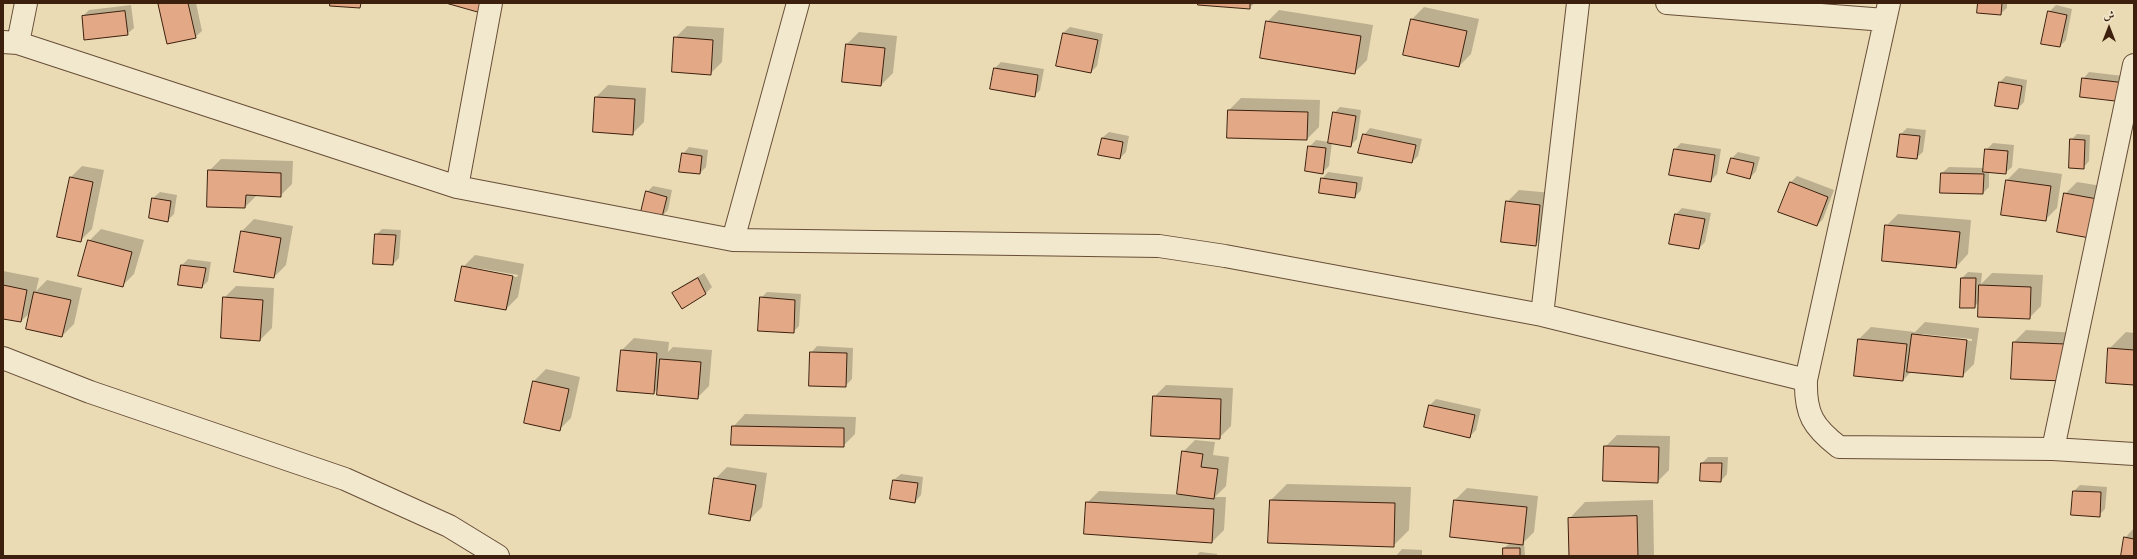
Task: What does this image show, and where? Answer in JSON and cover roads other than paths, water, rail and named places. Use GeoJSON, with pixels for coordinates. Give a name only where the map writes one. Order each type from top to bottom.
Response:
{"type":"FeatureCollection","features":[{"type":"Feature","properties":{"kind":"street"},"geometry":{"type":"LineString","coordinates":[[26,3],[11,43],[456,187],[733,240],[1056,243],[1159,246],[1225,256],[1542,315],[1806,380]]}},
{"type":"Feature","properties":{"kind":"street"},"geometry":{"type":"LineString","coordinates":[[456,187],[491,3]]}},
{"type":"Feature","properties":{"kind":"street"},"geometry":{"type":"LineString","coordinates":[[733,240],[798,3]]}},
{"type":"Feature","properties":{"kind":"street"},"geometry":{"type":"LineString","coordinates":[[1542,315],[1578,3]]}},
{"type":"Feature","properties":{"kind":"street"},"geometry":{"type":"LineString","coordinates":[[1667,3],[1887,11],[1806,380],[1805,400],[1810,416],[1823,435],[1839,447],[2053,449],[2134,454]]}},
{"type":"Feature","properties":{"kind":"street"},"geometry":{"type":"LineString","coordinates":[[2053,449],[2134,65]]}},
{"type":"Feature","properties":{"kind":"street"},"geometry":{"type":"LineString","coordinates":[[3,358],[90,392],[345,479],[449,526],[498,556]]}}]}
